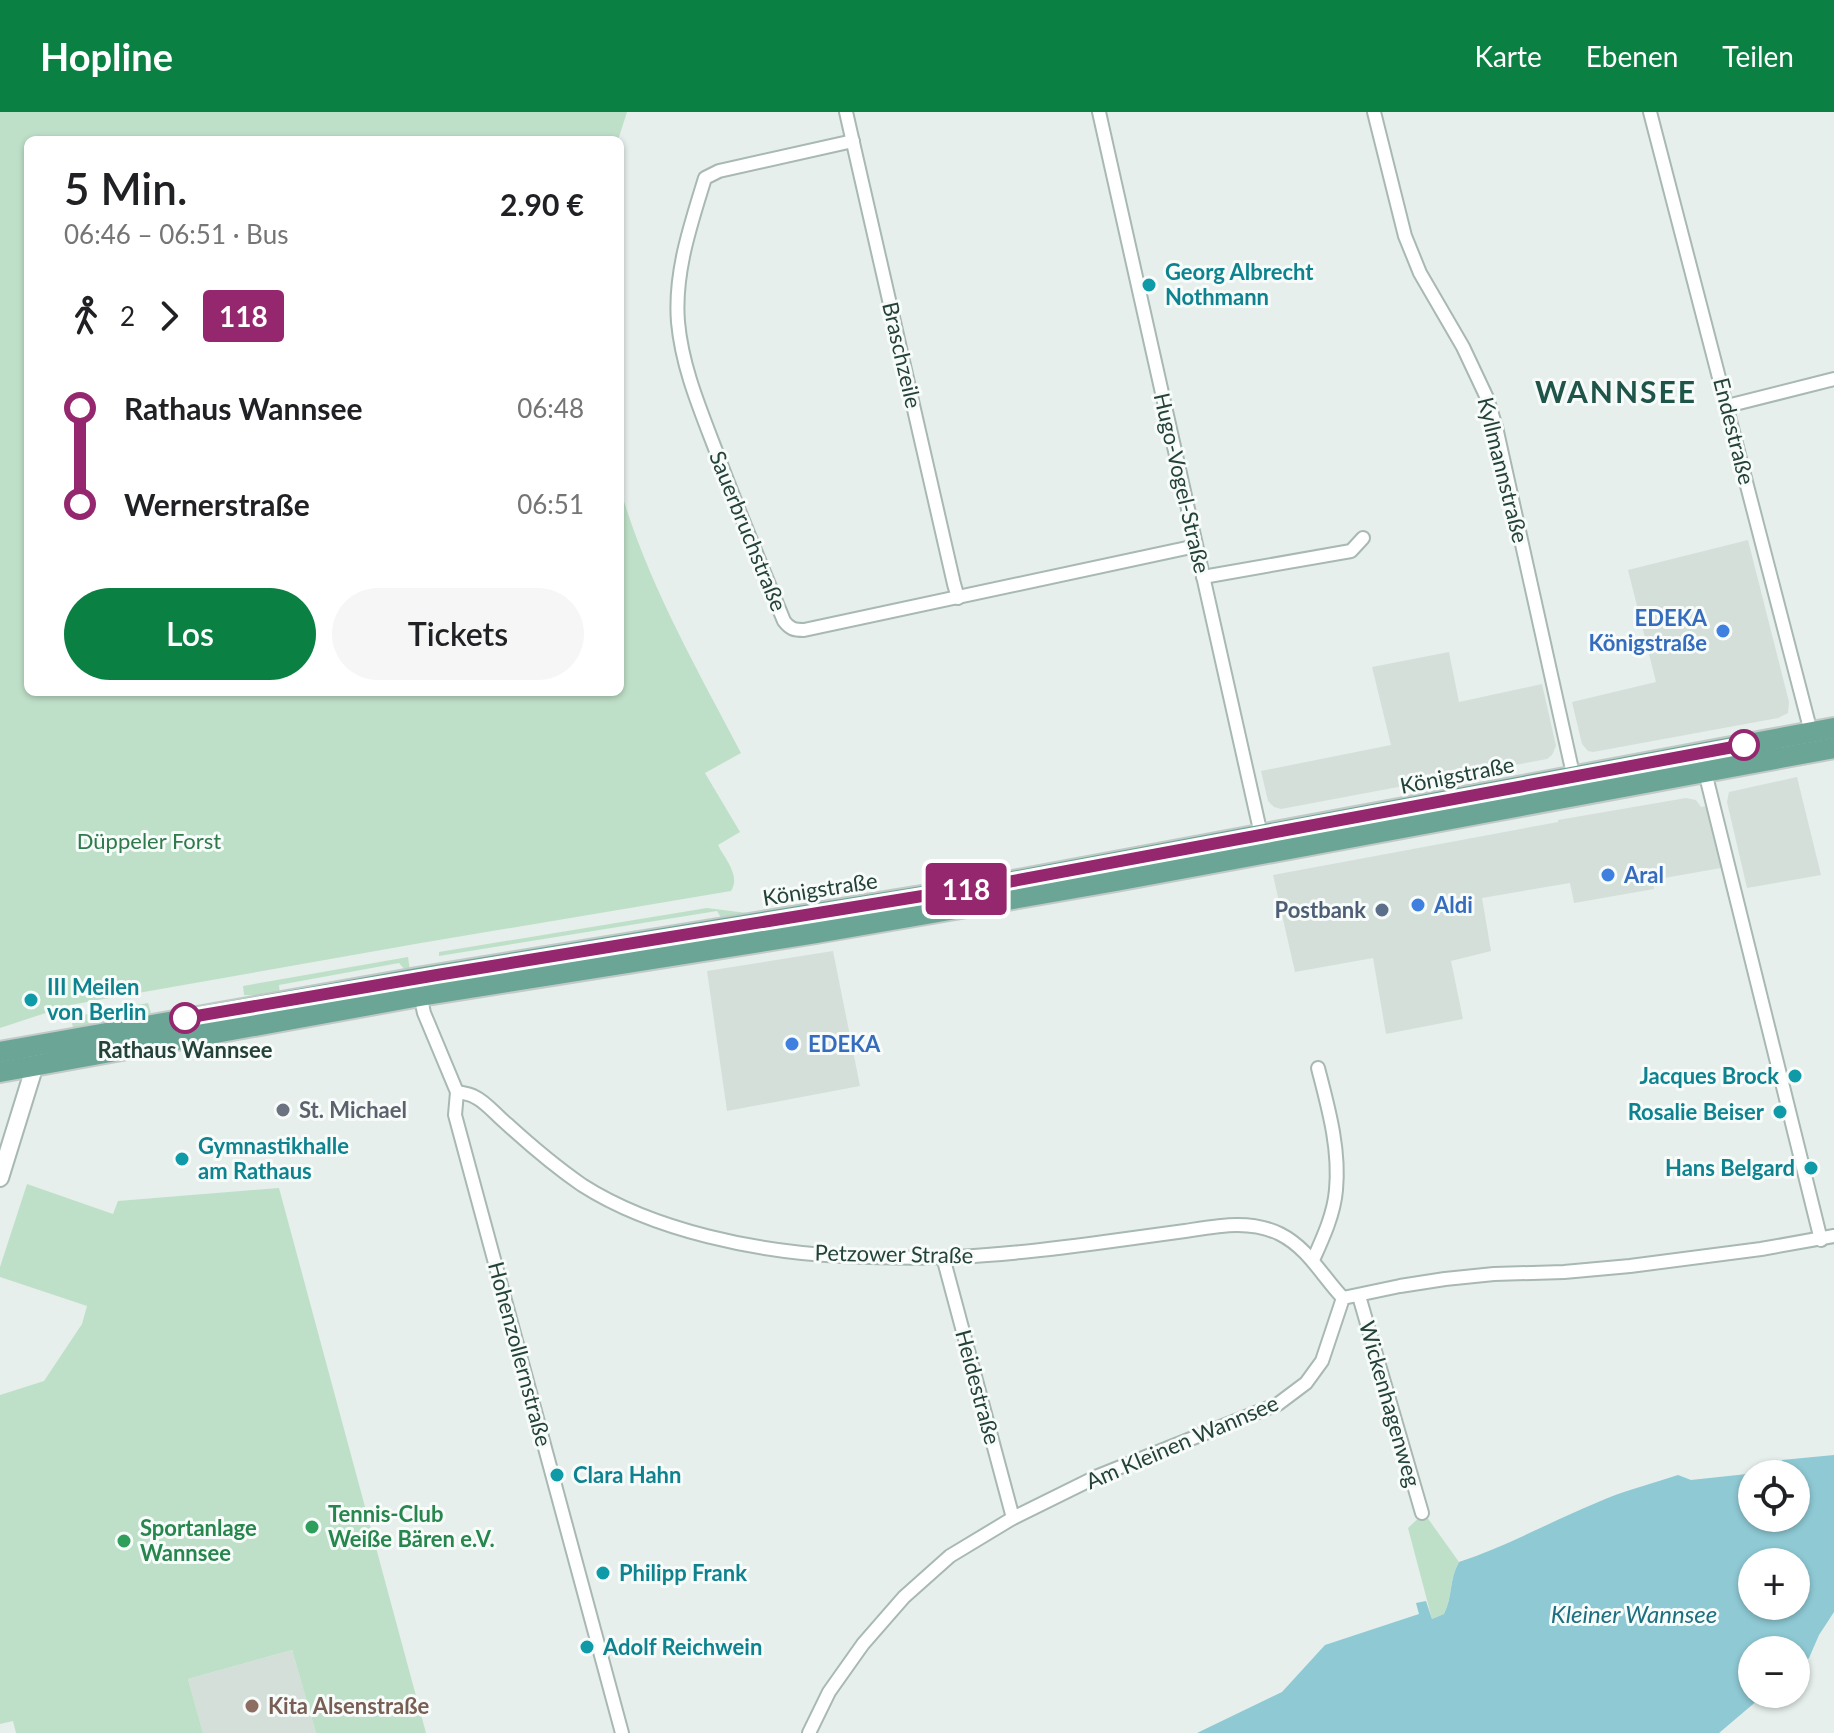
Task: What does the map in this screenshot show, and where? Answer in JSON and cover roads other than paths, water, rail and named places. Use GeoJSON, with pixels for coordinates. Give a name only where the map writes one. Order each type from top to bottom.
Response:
{"type":"FeatureCollection","features":[{"type":"Feature","properties":{"kind":"main road","name":"Königstraße"},"geometry":{"type":"LineString","coordinates":[[0,1052],[35,1055],[1002,883],[1263,845],[1820,744],[1834,728]]}},
{"type":"Feature","properties":{"kind":"main road","name":"Königstraße"},"geometry":{"type":"LineString","coordinates":[[0,1072],[35,1055]]}},
{"type":"Feature","properties":{"kind":"street","name":"Braschzeile"},"geometry":{"type":"LineString","coordinates":[[846,112],[958,598]]}},
{"type":"Feature","properties":{"kind":"street","name":"Hugo-Vogel-Straße"},"geometry":{"type":"LineString","coordinates":[[1099,112],[1263,845]]}},
{"type":"Feature","properties":{"kind":"street","name":"Kyllmannstraße"},"geometry":{"type":"LineString","coordinates":[[1374,112],[1405,236],[1420,273],[1463,347],[1487,398],[1496,427],[1576,786]]}},
{"type":"Feature","properties":{"kind":"street","name":"Endestraße"},"geometry":{"type":"LineString","coordinates":[[1650,112],[1820,744]]}},
{"type":"Feature","properties":{"kind":"street","name":"Sauerbruchstraße"},"geometry":{"type":"LineString","coordinates":[[853,141],[719,171],[705,178],[685,242],[679,283],[678,320],[683,355],[694,395],[789,627],[804,630],[1196,546]]}},
{"type":"Feature","properties":{"kind":"street"},"geometry":{"type":"LineString","coordinates":[[1727,406],[1834,379]]}},
{"type":"Feature","properties":{"kind":"street"},"geometry":{"type":"LineString","coordinates":[[1203,577],[1351,551],[1363,538]]}},
{"type":"Feature","properties":{"kind":"street"},"geometry":{"type":"LineString","coordinates":[[1703,763],[1821,1240]]}},
{"type":"Feature","properties":{"kind":"street","name":"Hohenzollernstraße"},"geometry":{"type":"LineString","coordinates":[[418,987],[424,1013],[457,1092],[455,1115],[622,1733]]}},
{"type":"Feature","properties":{"kind":"street"},"geometry":{"type":"LineString","coordinates":[[0,1178],[35,1055]]}},
{"type":"Feature","properties":{"kind":"street"},"geometry":{"type":"LineString","coordinates":[[1313,1260],[1327,1229],[1336,1190],[1336,1147],[1318,1068]]}},
{"type":"Feature","properties":{"kind":"street","name":"Petzower Straße"},"geometry":{"type":"LineString","coordinates":[[457,1092],[475,1097],[582,1185],[615,1203],[693,1232],[740,1244],[838,1256],[943,1257],[1048,1249],[1228,1224],[1260,1227],[1280,1234],[1313,1260],[1328,1283],[1343,1298]]}},
{"type":"Feature","properties":{"kind":"street"},"geometry":{"type":"LineString","coordinates":[[1343,1298],[1445,1279],[1630,1266],[1834,1236]]}},
{"type":"Feature","properties":{"kind":"street","name":"Heidestraße"},"geometry":{"type":"LineString","coordinates":[[943,1257],[1013,1518]]}},
{"type":"Feature","properties":{"kind":"street","name":"Wickenhagenweg"},"geometry":{"type":"LineString","coordinates":[[1359,1296],[1422,1513]]}},
{"type":"Feature","properties":{"kind":"street","name":"Am Kleinen Wannsee"},"geometry":{"type":"LineString","coordinates":[[809,1733],[829,1692],[863,1644],[904,1597],[950,1556],[1013,1518],[1098,1476],[1278,1404],[1306,1383],[1322,1361],[1343,1298]]}},
{"type":"Feature","properties":{"kind":"water","name":"Kleiner Wannsee"},"geometry":{"type":"Polygon","coordinates":[[[1834,1455],[1834,1612],[1810,1656],[1810,1636],[1738,1636],[1738,1708],[1748,1708],[1719,1733],[1197,1733],[1282,1692],[1325,1645],[1419,1614],[1416,1603],[1426,1601],[1432,1619],[1444,1614],[1459,1562],[1616,1495],[1678,1475],[1691,1480],[1738,1475],[1738,1532],[1810,1532],[1810,1460],[1782,1460],[1834,1455]]]}},
{"type":"Feature","properties":{"kind":"place","name":"Georg Albrecht Nothmann"},"geometry":{"type":"Point","coordinates":[1149,285]}},
{"type":"Feature","properties":{"kind":"place","name":"EDEKA Königstraße"},"geometry":{"type":"Point","coordinates":[1723,631]}},
{"type":"Feature","properties":{"kind":"place","name":"Aral"},"geometry":{"type":"Point","coordinates":[1608,875]}},
{"type":"Feature","properties":{"kind":"place","name":"Aldi"},"geometry":{"type":"Point","coordinates":[1418,905]}},
{"type":"Feature","properties":{"kind":"place","name":"Postbank"},"geometry":{"type":"Point","coordinates":[1382,910]}},
{"type":"Feature","properties":{"kind":"place","name":"III Meilen von Berlin"},"geometry":{"type":"Point","coordinates":[31,1000]}},
{"type":"Feature","properties":{"kind":"place","name":"Rathaus Wannsee"},"geometry":{"type":"Point","coordinates":[185,1018]}},
{"type":"Feature","properties":{"kind":"place","name":"EDEKA"},"geometry":{"type":"Point","coordinates":[792,1044]}},
{"type":"Feature","properties":{"kind":"place","name":"Jacques Brock"},"geometry":{"type":"Point","coordinates":[1795,1076]}},
{"type":"Feature","properties":{"kind":"place","name":"St. Michael"},"geometry":{"type":"Point","coordinates":[283,1110]}},
{"type":"Feature","properties":{"kind":"place","name":"Rosalie Beiser"},"geometry":{"type":"Point","coordinates":[1780,1112]}},
{"type":"Feature","properties":{"kind":"place","name":"Gymnastikhalle am Rathaus"},"geometry":{"type":"Point","coordinates":[182,1159]}},
{"type":"Feature","properties":{"kind":"place","name":"Hans Belgard"},"geometry":{"type":"Point","coordinates":[1811,1168]}},
{"type":"Feature","properties":{"kind":"place","name":"Clara Hahn"},"geometry":{"type":"Point","coordinates":[557,1475]}},
{"type":"Feature","properties":{"kind":"place","name":"Tennis-Club Weiße Bären e.V."},"geometry":{"type":"Point","coordinates":[312,1527]}},
{"type":"Feature","properties":{"kind":"place","name":"Sportanlage Wannsee"},"geometry":{"type":"Point","coordinates":[124,1541]}},
{"type":"Feature","properties":{"kind":"place","name":"Philipp Frank"},"geometry":{"type":"Point","coordinates":[603,1573]}},
{"type":"Feature","properties":{"kind":"place","name":"Adolf Reichwein"},"geometry":{"type":"Point","coordinates":[587,1647]}},
{"type":"Feature","properties":{"kind":"place","name":"Kita Alsenstraße"},"geometry":{"type":"Point","coordinates":[252,1706]}},
{"type":"Feature","properties":{"kind":"district","name":"WANNSEE"},"geometry":{"type":"Point","coordinates":[1616,393]}},
{"type":"Feature","properties":{"kind":"park label","name":"Düppeler Forst"},"geometry":{"type":"Point","coordinates":[149,841]}}]}
